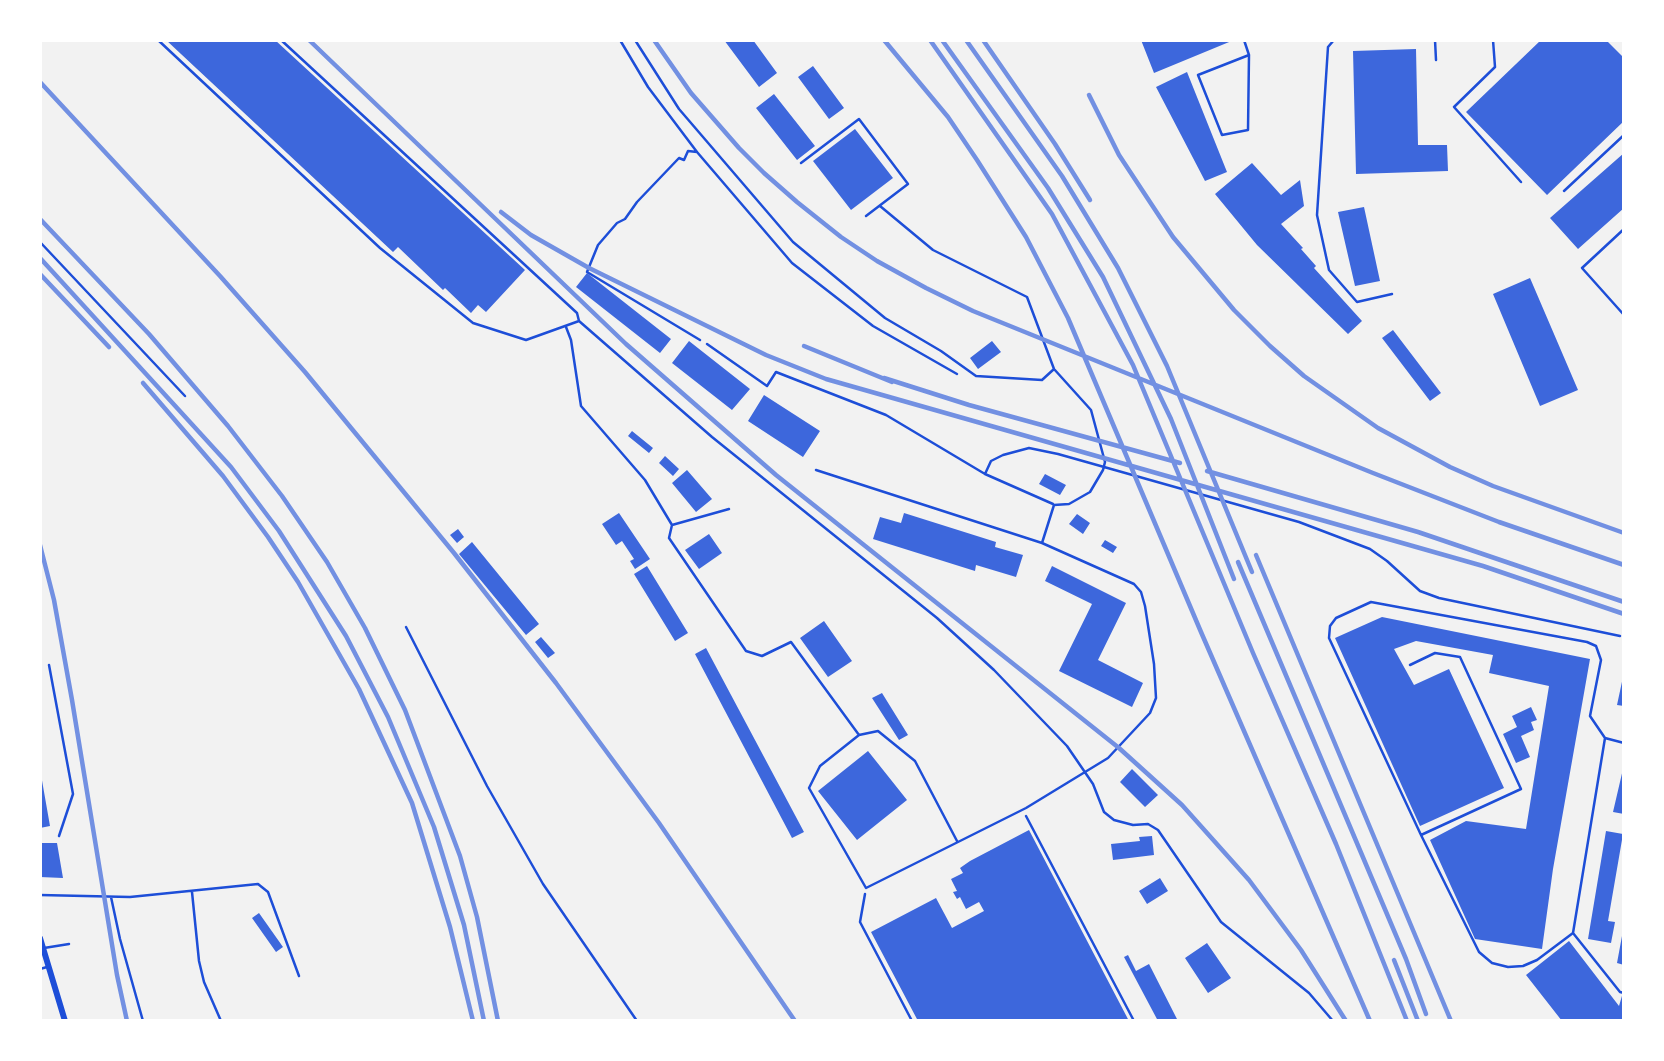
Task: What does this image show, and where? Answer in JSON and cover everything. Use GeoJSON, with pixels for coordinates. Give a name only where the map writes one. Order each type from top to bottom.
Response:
{"type":"FeatureCollection","features":[{"type":"Feature","properties":{"kind":"street"},"geometry":{"type":"LineString","coordinates":[[40,939],[44,968],[65,1021]]}},
{"type":"Feature","properties":{"kind":"lane"},"geometry":{"type":"LineString","coordinates":[[158,40],[380,248],[473,323],[526,340],[579,321]]}},
{"type":"Feature","properties":{"kind":"lane"},"geometry":{"type":"LineString","coordinates":[[281,40],[578,313],[579,321],[712,437],[937,618],[994,670],[1068,746],[1093,784],[1097,800],[1104,812],[1114,820],[1133,825],[1148,824],[1158,830],[1221,922],[1309,993],[1333,1021]]}},
{"type":"Feature","properties":{"kind":"lane"},"geometry":{"type":"LineString","coordinates":[[635,40],[679,110],[793,242],[885,318],[941,351],[976,376],[1042,380],[1054,369]]}},
{"type":"Feature","properties":{"kind":"lane"},"geometry":{"type":"LineString","coordinates":[[1244,40],[1249,55],[1248,130],[1222,135],[1198,75],[1249,55]]}},
{"type":"Feature","properties":{"kind":"lane"},"geometry":{"type":"LineString","coordinates":[[1334,40],[1328,47],[1317,215],[1329,270],[1357,302],[1392,294]]}},
{"type":"Feature","properties":{"kind":"lane"},"geometry":{"type":"LineString","coordinates":[[1435,40],[1436,60]]}},
{"type":"Feature","properties":{"kind":"lane"},"geometry":{"type":"LineString","coordinates":[[1493,40],[1495,67],[1454,107],[1521,182]]}},
{"type":"Feature","properties":{"kind":"lane"},"geometry":{"type":"LineString","coordinates":[[801,163],[859,119],[908,184],[866,216]]}},
{"type":"Feature","properties":{"kind":"lane"},"geometry":{"type":"LineString","coordinates":[[1564,191],[1624,135]]}},
{"type":"Feature","properties":{"kind":"lane"},"geometry":{"type":"LineString","coordinates":[[707,344],[767,386],[776,372],[886,415],[985,474],[1054,505],[1069,504],[1090,492],[1105,462],[1091,410],[1054,369],[1027,297],[933,250],[880,206]]}},
{"type":"Feature","properties":{"kind":"lane"},"geometry":{"type":"LineString","coordinates":[[1624,229],[1582,268],[1624,316]]}},
{"type":"Feature","properties":{"kind":"lane"},"geometry":{"type":"LineString","coordinates":[[566,327],[571,340],[581,406],[645,480],[671,525],[669,538],[746,650],[762,656],[791,642],[859,735]]}},
{"type":"Feature","properties":{"kind":"lane"},"geometry":{"type":"LineString","coordinates":[[985,474],[991,461],[1028,449],[1080,461],[1282,518],[1370,548],[1420,591],[1439,598],[1620,636]]}},
{"type":"Feature","properties":{"kind":"lane"},"geometry":{"type":"LineString","coordinates":[[816,470],[1042,543],[1134,584],[1141,593],[1154,664],[1156,698],[1150,713],[1108,758],[1023,810],[866,888],[809,788],[820,766],[859,735],[878,732],[915,761],[957,841]]}},
{"type":"Feature","properties":{"kind":"lane"},"geometry":{"type":"LineString","coordinates":[[1042,543],[1054,505]]}},
{"type":"Feature","properties":{"kind":"lane"},"geometry":{"type":"LineString","coordinates":[[671,525],[729,509]]}},
{"type":"Feature","properties":{"kind":"lane"},"geometry":{"type":"LineString","coordinates":[[1605,738],[1573,933],[1537,960],[1523,966],[1508,967],[1492,963],[1471,940],[1420,835],[1329,638],[1330,626],[1336,618],[1371,602],[1587,642],[1595,646],[1601,660],[1590,716],[1605,738],[1624,743]]}},
{"type":"Feature","properties":{"kind":"lane"},"geometry":{"type":"LineString","coordinates":[[405,627],[487,786],[537,874],[637,1021]]}},
{"type":"Feature","properties":{"kind":"lane"},"geometry":{"type":"LineString","coordinates":[[1410,665],[1435,653],[1460,657],[1521,789],[1420,835]]}},
{"type":"Feature","properties":{"kind":"lane"},"geometry":{"type":"LineString","coordinates":[[40,895],[111,897],[192,892],[258,884],[268,892],[299,976]]}},
{"type":"Feature","properties":{"kind":"lane"},"geometry":{"type":"LineString","coordinates":[[192,892],[201,972],[221,1021]]}},
{"type":"Feature","properties":{"kind":"lane"},"geometry":{"type":"LineString","coordinates":[[111,897],[143,1021]]}},
{"type":"Feature","properties":{"kind":"lane"},"geometry":{"type":"LineString","coordinates":[[1573,933],[1620,992],[1624,993]]}},
{"type":"Feature","properties":{"kind":"lane"},"geometry":{"type":"LineString","coordinates":[[41,948],[69,944]]}},
{"type":"Feature","properties":{"kind":"path"},"geometry":{"type":"LineString","coordinates":[[620,40],[648,88],[697,152],[792,263]]}},
{"type":"Feature","properties":{"kind":"path"},"geometry":{"type":"LineString","coordinates":[[697,152],[688,151],[684,160],[679,159],[637,202],[625,219],[617,223],[598,245],[587,272],[707,344]]}},
{"type":"Feature","properties":{"kind":"path"},"geometry":{"type":"LineString","coordinates":[[40,242],[185,396]]}},
{"type":"Feature","properties":{"kind":"path"},"geometry":{"type":"LineString","coordinates":[[48,664],[73,794],[59,836]]}},
{"type":"Feature","properties":{"kind":"path"},"geometry":{"type":"LineString","coordinates":[[1023,810],[1134,1021]]}},
{"type":"Feature","properties":{"kind":"path"},"geometry":{"type":"LineString","coordinates":[[866,888],[860,922],[912,1021]]}},
{"type":"Feature","properties":{"kind":"building"},"geometry":{"type":"Polygon","coordinates":[[[166,40],[275,40],[525,270],[486,312],[478,305],[471,313],[398,247],[393,252],[166,40]]]}},
{"type":"Feature","properties":{"kind":"building"},"geometry":{"type":"Polygon","coordinates":[[[724,40],[753,40],[777,73],[759,87],[724,40]]]}},
{"type":"Feature","properties":{"kind":"building"},"geometry":{"type":"Polygon","coordinates":[[[1141,40],[1234,40],[1154,73],[1141,40]]]}},
{"type":"Feature","properties":{"kind":"building"},"geometry":{"type":"Polygon","coordinates":[[[1541,40],[1606,40],[1624,58],[1624,121],[1547,195],[1466,112],[1541,40]]]}},
{"type":"Feature","properties":{"kind":"building"},"geometry":{"type":"Polygon","coordinates":[[[1416,49],[1418,145],[1447,145],[1448,171],[1356,174],[1353,51],[1416,49]]]}},
{"type":"Feature","properties":{"kind":"building"},"geometry":{"type":"Polygon","coordinates":[[[813,66],[844,108],[829,119],[798,77],[813,66]]]}},
{"type":"Feature","properties":{"kind":"building"},"geometry":{"type":"Polygon","coordinates":[[[1187,72],[1227,172],[1205,181],[1156,87],[1187,72]]]}},
{"type":"Feature","properties":{"kind":"building"},"geometry":{"type":"Polygon","coordinates":[[[774,94],[815,146],[797,160],[756,108],[774,94]]]}},
{"type":"Feature","properties":{"kind":"building"},"geometry":{"type":"Polygon","coordinates":[[[855,129],[893,178],[851,210],[813,161],[855,129]]]}},
{"type":"Feature","properties":{"kind":"building"},"geometry":{"type":"Polygon","coordinates":[[[1624,153],[1624,208],[1578,249],[1550,218],[1624,153]]]}},
{"type":"Feature","properties":{"kind":"building"},"geometry":{"type":"Polygon","coordinates":[[[1252,163],[1281,195],[1300,180],[1304,206],[1281,224],[1303,248],[1301,249],[1316,266],[1314,268],[1362,321],[1348,334],[1257,245],[1215,194],[1252,163]]]}},
{"type":"Feature","properties":{"kind":"building"},"geometry":{"type":"Polygon","coordinates":[[[1364,207],[1380,281],[1355,286],[1338,212],[1364,207]]]}},
{"type":"Feature","properties":{"kind":"building"},"geometry":{"type":"Polygon","coordinates":[[[587,273],[671,339],[660,353],[576,287],[587,273]]]}},
{"type":"Feature","properties":{"kind":"building"},"geometry":{"type":"Polygon","coordinates":[[[1530,278],[1578,390],[1540,406],[1493,294],[1530,278]]]}},
{"type":"Feature","properties":{"kind":"building"},"geometry":{"type":"Polygon","coordinates":[[[1393,330],[1441,393],[1430,401],[1382,338],[1393,330]]]}},
{"type":"Feature","properties":{"kind":"building"},"geometry":{"type":"Polygon","coordinates":[[[689,341],[750,389],[732,410],[672,363],[689,341]]]}},
{"type":"Feature","properties":{"kind":"building"},"geometry":{"type":"Polygon","coordinates":[[[992,341],[1001,352],[978,369],[970,358],[992,341]]]}},
{"type":"Feature","properties":{"kind":"building"},"geometry":{"type":"Polygon","coordinates":[[[764,395],[820,431],[803,457],[748,421],[764,395]]]}},
{"type":"Feature","properties":{"kind":"building"},"geometry":{"type":"Polygon","coordinates":[[[632,431],[653,448],[649,453],[628,436],[632,431]]]}},
{"type":"Feature","properties":{"kind":"building"},"geometry":{"type":"Polygon","coordinates":[[[665,456],[679,469],[673,476],[659,463],[665,456]]]}},
{"type":"Feature","properties":{"kind":"building"},"geometry":{"type":"Polygon","coordinates":[[[687,470],[712,499],[696,512],[672,483],[687,470]]]}},
{"type":"Feature","properties":{"kind":"building"},"geometry":{"type":"Polygon","coordinates":[[[1045,474],[1066,485],[1060,495],[1039,484],[1045,474]]]}},
{"type":"Feature","properties":{"kind":"building"},"geometry":{"type":"Polygon","coordinates":[[[619,513],[650,559],[635,569],[630,561],[634,559],[622,541],[616,545],[602,524],[619,513]]]}},
{"type":"Feature","properties":{"kind":"building"},"geometry":{"type":"Polygon","coordinates":[[[904,513],[996,542],[995,547],[1023,555],[1016,577],[976,565],[975,571],[873,539],[880,517],[901,523],[904,513]]]}},
{"type":"Feature","properties":{"kind":"building"},"geometry":{"type":"Polygon","coordinates":[[[1077,514],[1090,523],[1083,534],[1069,524],[1077,514]]]}},
{"type":"Feature","properties":{"kind":"building"},"geometry":{"type":"Polygon","coordinates":[[[458,529],[464,537],[457,543],[450,535],[458,529]]]}},
{"type":"Feature","properties":{"kind":"building"},"geometry":{"type":"Polygon","coordinates":[[[709,534],[722,553],[699,569],[685,550],[709,534]]]}},
{"type":"Feature","properties":{"kind":"building"},"geometry":{"type":"Polygon","coordinates":[[[1105,540],[1117,547],[1113,553],[1101,546],[1105,540]]]}},
{"type":"Feature","properties":{"kind":"building"},"geometry":{"type":"Polygon","coordinates":[[[472,542],[539,624],[526,635],[459,554],[472,542]]]}},
{"type":"Feature","properties":{"kind":"building"},"geometry":{"type":"Polygon","coordinates":[[[647,566],[688,633],[675,641],[634,574],[647,566]]]}},
{"type":"Feature","properties":{"kind":"building"},"geometry":{"type":"Polygon","coordinates":[[[1052,566],[1126,603],[1098,660],[1143,683],[1132,707],[1059,671],[1092,604],[1045,581],[1052,566]]]}},
{"type":"Feature","properties":{"kind":"building"},"geometry":{"type":"Polygon","coordinates":[[[1382,617],[1590,659],[1553,869],[1542,949],[1475,939],[1430,840],[1466,821],[1526,829],[1549,686],[1489,673],[1493,655],[1416,641],[1394,649],[1414,685],[1449,669],[1504,788],[1420,826],[1335,638],[1382,617]]]}},
{"type":"Feature","properties":{"kind":"building"},"geometry":{"type":"Polygon","coordinates":[[[824,621],[852,661],[828,677],[800,638],[824,621]]]}},
{"type":"Feature","properties":{"kind":"building"},"geometry":{"type":"Polygon","coordinates":[[[541,637],[555,653],[548,658],[535,642],[541,637]]]}},
{"type":"Feature","properties":{"kind":"building"},"geometry":{"type":"Polygon","coordinates":[[[706,648],[804,832],[792,838],[695,654],[706,648]]]}},
{"type":"Feature","properties":{"kind":"building"},"geometry":{"type":"Polygon","coordinates":[[[1624,677],[1624,706],[1617,705],[1624,677]]]}},
{"type":"Feature","properties":{"kind":"building"},"geometry":{"type":"Polygon","coordinates":[[[882,693],[908,735],[899,740],[872,698],[882,693]]]}},
{"type":"Feature","properties":{"kind":"building"},"geometry":{"type":"Polygon","coordinates":[[[1531,707],[1537,720],[1531,722],[1534,730],[1521,736],[1530,757],[1516,763],[1503,734],[1517,727],[1512,716],[1531,707]]]}},
{"type":"Feature","properties":{"kind":"building"},"geometry":{"type":"Polygon","coordinates":[[[868,751],[907,800],[857,840],[818,791],[868,751]]]}},
{"type":"Feature","properties":{"kind":"building"},"geometry":{"type":"Polygon","coordinates":[[[40,769],[50,826],[40,828],[40,769]]]}},
{"type":"Feature","properties":{"kind":"building"},"geometry":{"type":"Polygon","coordinates":[[[1132,769],[1158,795],[1145,807],[1120,782],[1132,769]]]}},
{"type":"Feature","properties":{"kind":"building"},"geometry":{"type":"Polygon","coordinates":[[[1624,769],[1624,814],[1613,812],[1624,769]]]}},
{"type":"Feature","properties":{"kind":"building"},"geometry":{"type":"Polygon","coordinates":[[[1029,830],[1129,1021],[918,1021],[871,932],[936,898],[952,928],[984,911],[979,902],[966,909],[960,897],[957,899],[953,892],[957,891],[951,879],[963,873],[960,868],[970,861],[1029,830]]]}},
{"type":"Feature","properties":{"kind":"building"},"geometry":{"type":"Polygon","coordinates":[[[1606,831],[1623,834],[1608,921],[1615,922],[1611,943],[1588,939],[1606,831]]]}},
{"type":"Feature","properties":{"kind":"building"},"geometry":{"type":"Polygon","coordinates":[[[1152,836],[1154,855],[1113,860],[1111,844],[1140,841],[1139,837],[1152,836]]]}},
{"type":"Feature","properties":{"kind":"building"},"geometry":{"type":"Polygon","coordinates":[[[40,843],[57,843],[63,878],[40,877],[40,843]]]}},
{"type":"Feature","properties":{"kind":"building"},"geometry":{"type":"Polygon","coordinates":[[[1160,878],[1168,891],[1147,904],[1139,891],[1160,878]]]}},
{"type":"Feature","properties":{"kind":"building"},"geometry":{"type":"Polygon","coordinates":[[[259,913],[283,947],[276,952],[252,918],[259,913]]]}},
{"type":"Feature","properties":{"kind":"building"},"geometry":{"type":"Polygon","coordinates":[[[1624,936],[1624,965],[1617,963],[1624,936]]]}},
{"type":"Feature","properties":{"kind":"building"},"geometry":{"type":"Polygon","coordinates":[[[1569,941],[1619,1006],[1624,989],[1624,1021],[1562,1021],[1526,975],[1569,941]]]}},
{"type":"Feature","properties":{"kind":"building"},"geometry":{"type":"Polygon","coordinates":[[[1207,943],[1231,978],[1208,993],[1185,958],[1207,943]]]}},
{"type":"Feature","properties":{"kind":"building"},"geometry":{"type":"Polygon","coordinates":[[[1128,955],[1136,971],[1149,964],[1178,1021],[1158,1021],[1124,957],[1128,955]]]}},
{"type":"Feature","properties":{"kind":"railway"},"geometry":{"type":"LineString","coordinates":[[309,40],[626,344],[776,475],[1119,748],[1182,805],[1249,880],[1301,950],[1346,1021]]}},
{"type":"Feature","properties":{"kind":"railway"},"geometry":{"type":"LineString","coordinates":[[654,40],[691,93],[764,173],[841,237],[926,288],[973,311],[1373,473],[1499,522],[1624,565]]}},
{"type":"Feature","properties":{"kind":"railway"},"geometry":{"type":"LineString","coordinates":[[884,40],[948,117],[977,160],[1026,237],[1068,318],[1370,1021]]}},
{"type":"Feature","properties":{"kind":"railway"},"geometry":{"type":"LineString","coordinates":[[930,40],[1052,214],[1133,365],[1336,844],[1407,1021]]}},
{"type":"Feature","properties":{"kind":"railway"},"geometry":{"type":"LineString","coordinates":[[942,40],[1048,188],[1103,277],[1171,419],[1234,579]]}},
{"type":"Feature","properties":{"kind":"railway"},"geometry":{"type":"LineString","coordinates":[[966,40],[1062,176],[1118,268],[1167,366],[1252,572]]}},
{"type":"Feature","properties":{"kind":"railway"},"geometry":{"type":"LineString","coordinates":[[983,40],[1090,200]]}},
{"type":"Feature","properties":{"kind":"railway"},"geometry":{"type":"LineString","coordinates":[[40,82],[305,372],[454,553],[556,683],[659,823],[795,1021]]}},
{"type":"Feature","properties":{"kind":"railway"},"geometry":{"type":"LineString","coordinates":[[1089,95],[1119,155],[1173,237],[1234,310],[1304,376],[1378,428],[1450,467],[1493,486],[1624,533]]}},
{"type":"Feature","properties":{"kind":"railway"},"geometry":{"type":"LineString","coordinates":[[501,212],[531,235],[589,268],[766,355],[826,379],[1483,566],[1624,614]]}},
{"type":"Feature","properties":{"kind":"railway"},"geometry":{"type":"LineString","coordinates":[[40,219],[149,334],[228,426],[282,496],[327,562],[365,628],[405,710],[460,856],[477,917],[498,1021]]}},
{"type":"Feature","properties":{"kind":"railway"},"geometry":{"type":"LineString","coordinates":[[40,258],[231,467],[279,531],[346,636],[388,717],[434,827],[464,925],[484,1021]]}},
{"type":"Feature","properties":{"kind":"railway"},"geometry":{"type":"LineString","coordinates":[[40,274],[109,347]]}},
{"type":"Feature","properties":{"kind":"railway"},"geometry":{"type":"LineString","coordinates":[[804,346],[892,382]]}},
{"type":"Feature","properties":{"kind":"railway"},"geometry":{"type":"LineString","coordinates":[[884,378],[969,405],[1180,463]]}},
{"type":"Feature","properties":{"kind":"railway"},"geometry":{"type":"LineString","coordinates":[[143,383],[223,476],[268,537],[298,582],[359,689],[412,803],[450,927],[473,1021]]}},
{"type":"Feature","properties":{"kind":"railway"},"geometry":{"type":"LineString","coordinates":[[1207,471],[1418,532],[1624,602]]}},
{"type":"Feature","properties":{"kind":"railway"},"geometry":{"type":"LineString","coordinates":[[40,545],[54,600],[127,1021]]}},
{"type":"Feature","properties":{"kind":"railway"},"geometry":{"type":"LineString","coordinates":[[1256,555],[1451,1021]]}},
{"type":"Feature","properties":{"kind":"railway"},"geometry":{"type":"LineString","coordinates":[[1238,562],[1406,959],[1426,1014]]}},
{"type":"Feature","properties":{"kind":"railway"},"geometry":{"type":"LineString","coordinates":[[1394,960],[1418,1021]]}}]}
